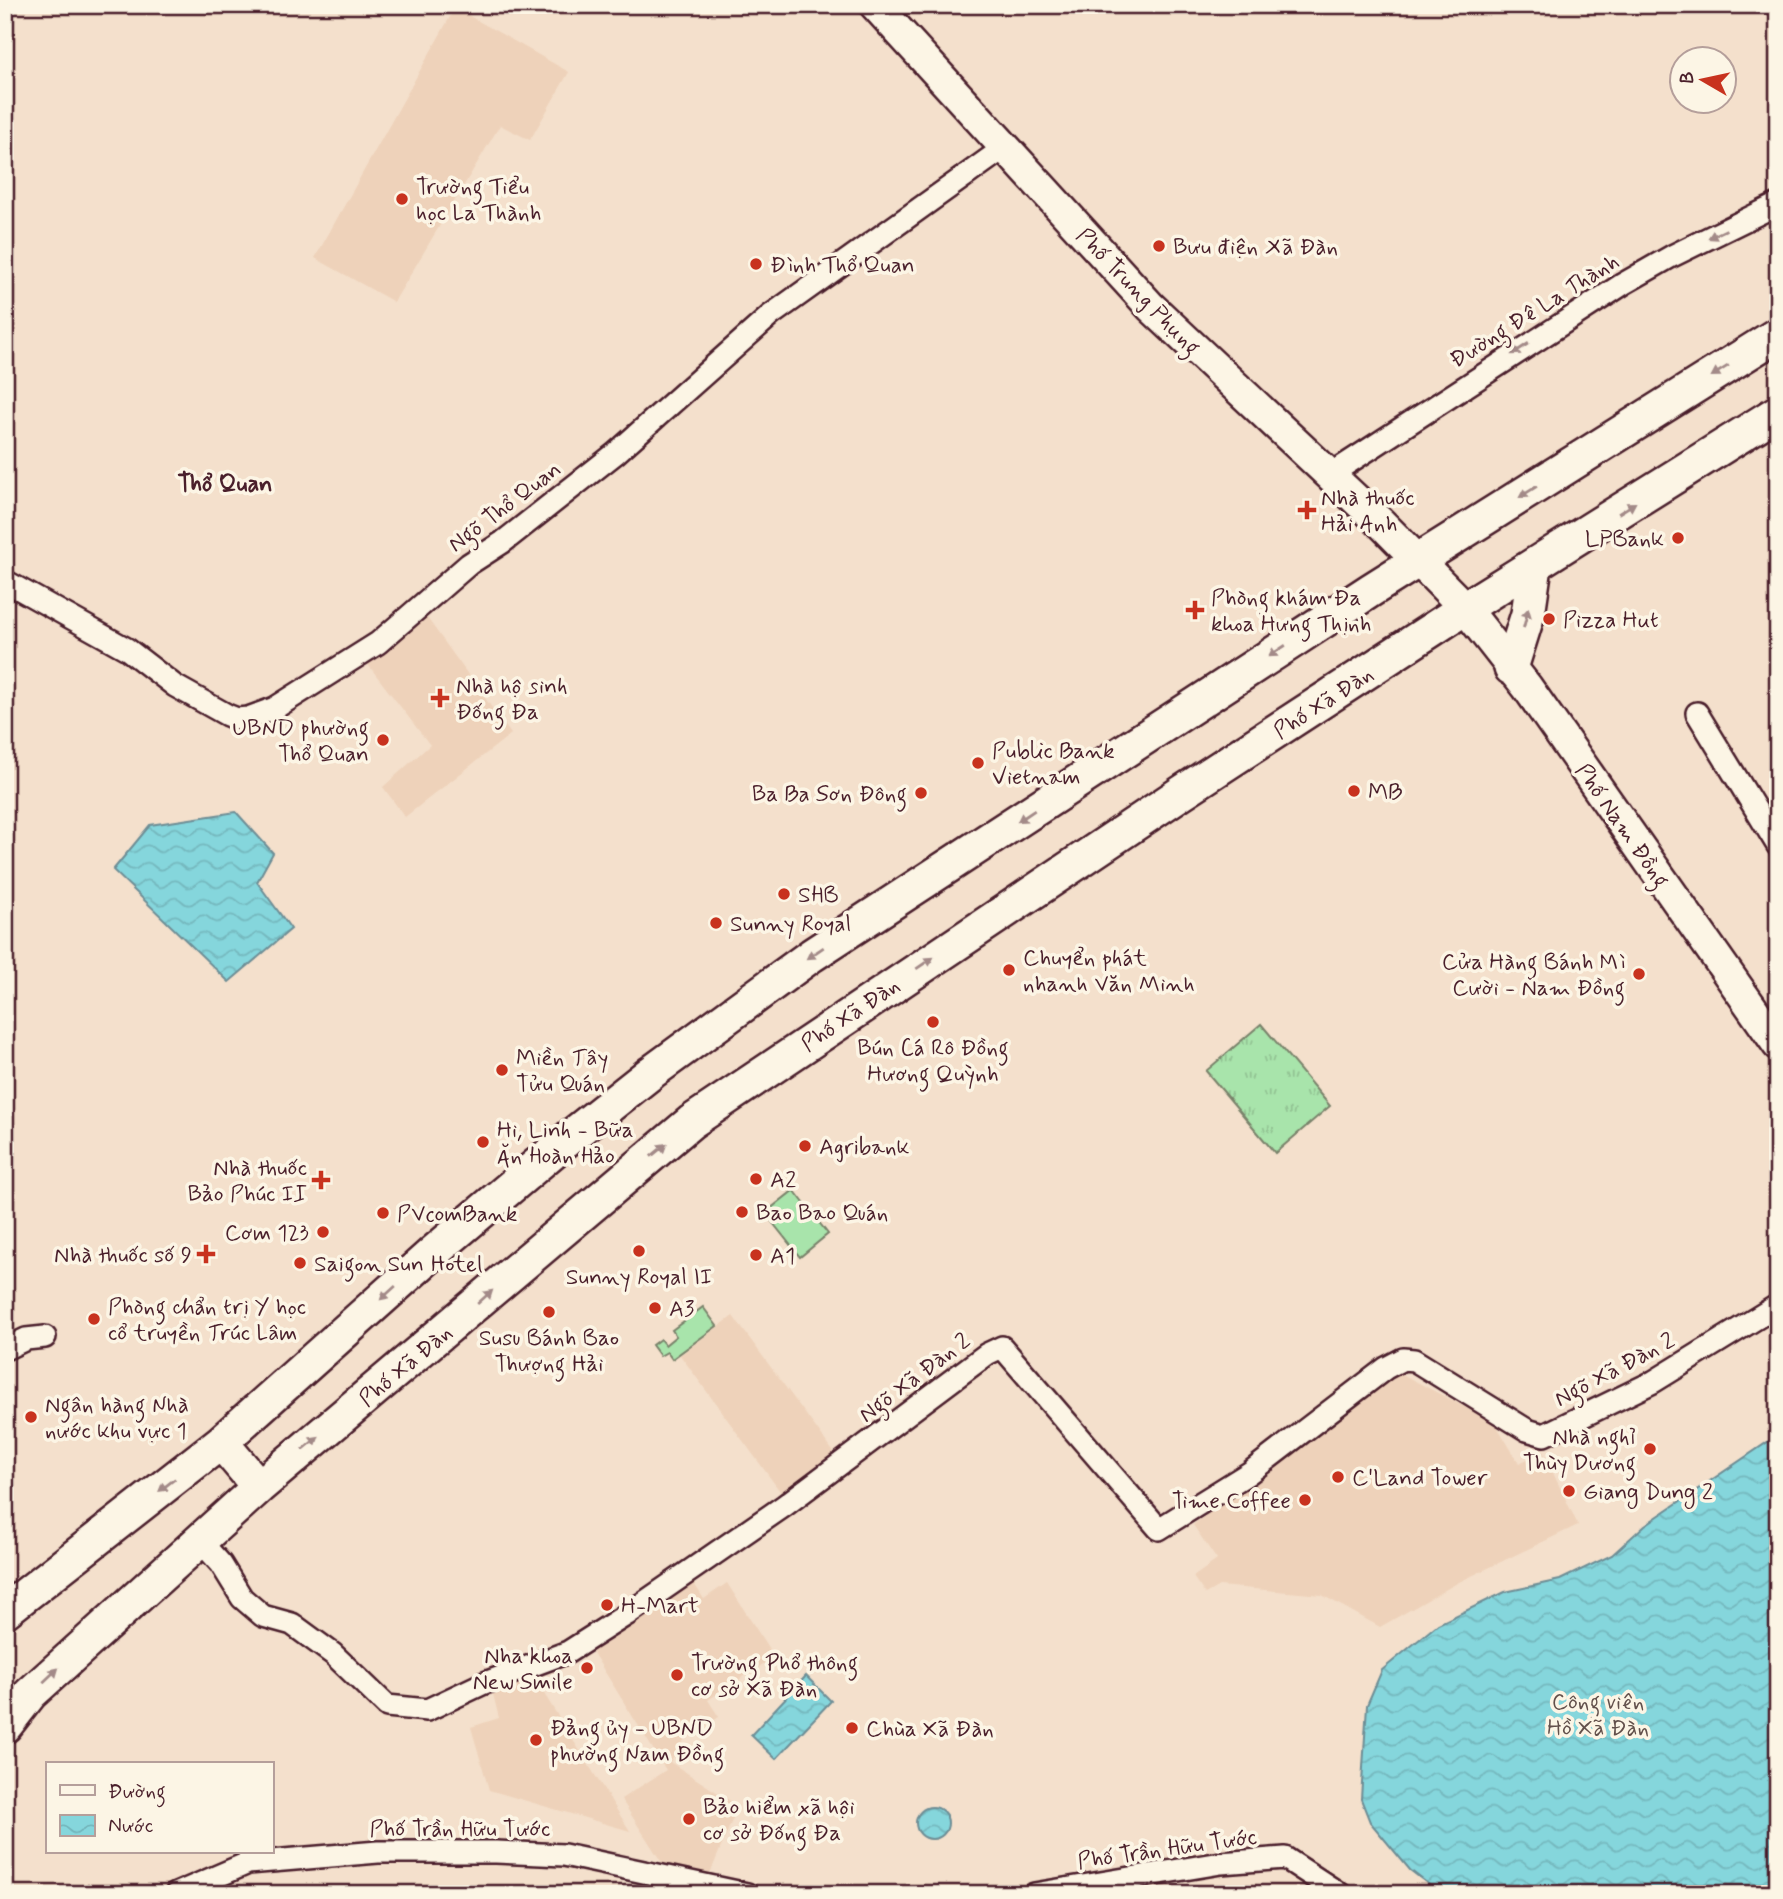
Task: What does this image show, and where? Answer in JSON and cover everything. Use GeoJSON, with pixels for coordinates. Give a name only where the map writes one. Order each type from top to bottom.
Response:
{"type":"FeatureCollection","features":[{"type":"Feature","properties":{"kind":"main road"},"geometry":{"type":"LineString","coordinates":[[5,1611],[220,1442],[435,1251],[560,1146],[744,1004],[824,947],[1418,561],[1778,334]]}},
{"type":"Feature","properties":{"kind":"main road","name":"Phố Xã Đàn"},"geometry":{"type":"LineString","coordinates":[[5,1726],[48,1677],[259,1487],[691,1122],[1076,863],[1465,608],[1778,412]]}},
{"type":"Feature","properties":{"kind":"main road"},"geometry":{"type":"LineString","coordinates":[[1511,668],[1528,614],[1535,566]]}},
{"type":"Feature","properties":{"kind":"main road"},"geometry":{"type":"LineString","coordinates":[[220,1442],[259,1487]]}},
{"type":"Feature","properties":{"kind":"street","name":"Phố Trung Phụng"},"geometry":{"type":"LineString","coordinates":[[875,5],[1150,307],[1465,608]]}},
{"type":"Feature","properties":{"kind":"street","name":"Ngõ Thổ Quan"},"geometry":{"type":"LineString","coordinates":[[5,581],[127,649],[175,686],[227,715],[237,719],[248,718],[275,708],[378,643],[469,564],[503,542],[616,453],[771,315],[1004,148]]}},
{"type":"Feature","properties":{"kind":"street","name":"Đường Đê La Thành"},"geometry":{"type":"LineString","coordinates":[[1328,476],[1623,284],[1672,256],[1778,204]]}},
{"type":"Feature","properties":{"kind":"street","name":"Phố Nam Đồng"},"geometry":{"type":"LineString","coordinates":[[1465,608],[1511,668],[1778,1045]]}},
{"type":"Feature","properties":{"kind":"street"},"geometry":{"type":"LineString","coordinates":[[1697,713],[1778,846]]}},
{"type":"Feature","properties":{"kind":"street","name":"Ngõ Xã Đàn 2"},"geometry":{"type":"LineString","coordinates":[[201,1542],[221,1564],[242,1598],[263,1616],[292,1624],[333,1654],[387,1706],[427,1710],[482,1684],[568,1652],[614,1623],[774,1513],[987,1354],[1002,1347],[1159,1529],[1249,1473],[1386,1368],[1403,1360],[1414,1360],[1527,1430],[1544,1435],[1653,1382],[1778,1305]]}},
{"type":"Feature","properties":{"kind":"street"},"geometry":{"type":"LineString","coordinates":[[5,1349],[26,1339],[45,1337]]}},
{"type":"Feature","properties":{"kind":"street","name":"Phố Trần Hữu Tước"},"geometry":{"type":"LineString","coordinates":[[176,1894],[248,1863],[378,1852],[496,1852],[564,1855],[747,1894]]}},
{"type":"Feature","properties":{"kind":"street","name":"Phố Trần Hữu Tước"},"geometry":{"type":"LineString","coordinates":[[1034,1894],[1221,1863],[1285,1858],[1340,1894]]}},
{"type":"Feature","properties":{"kind":"shaded area","name":"Trường Tiểu học La Thành"},"geometry":{"type":"Polygon","coordinates":[[[455,8],[569,72],[530,140],[500,125],[394,302],[315,258],[455,8]]]}},
{"type":"Feature","properties":{"kind":"shaded area","name":"Nhà hộ sinh Đống Đa"},"geometry":{"type":"Polygon","coordinates":[[[425,615],[511,734],[405,817],[383,787],[430,745],[366,662],[425,615]]]}},
{"type":"Feature","properties":{"kind":"shaded area"},"geometry":{"type":"Polygon","coordinates":[[[733,1316],[838,1458],[785,1498],[680,1355],[733,1316]]]}},
{"type":"Feature","properties":{"kind":"shaded area"},"geometry":{"type":"Polygon","coordinates":[[[1396,1371],[1495,1423],[1519,1463],[1543,1452],[1578,1525],[1459,1582],[1380,1627],[1322,1595],[1219,1586],[1205,1594],[1193,1577],[1217,1560],[1193,1525],[1396,1371]]]}},
{"type":"Feature","properties":{"kind":"shaded area","name":"Trường Phổ thông cơ sở Xã Đàn"},"geometry":{"type":"Polygon","coordinates":[[[693,1582],[704,1599],[727,1583],[774,1657],[708,1700],[719,1717],[684,1740],[670,1762],[738,1806],[709,1876],[664,1866],[621,1799],[666,1770],[590,1648],[693,1582]]]}},
{"type":"Feature","properties":{"kind":"shaded area"},"geometry":{"type":"Polygon","coordinates":[[[531,1673],[630,1831],[489,1790],[471,1727],[499,1718],[491,1686],[531,1673]]]}},
{"type":"Feature","properties":{"kind":"green space"},"geometry":{"type":"Polygon","coordinates":[[[1261,1024],[1330,1106],[1275,1153],[1206,1071],[1261,1024]]]}},
{"type":"Feature","properties":{"kind":"green space"},"geometry":{"type":"Polygon","coordinates":[[[794,1190],[828,1234],[800,1257],[765,1213],[794,1190]]]}},
{"type":"Feature","properties":{"kind":"green space"},"geometry":{"type":"Polygon","coordinates":[[[703,1307],[717,1326],[672,1359],[667,1352],[660,1356],[652,1345],[660,1339],[665,1345],[676,1336],[672,1330],[703,1307]]]}},
{"type":"Feature","properties":{"kind":"water"},"geometry":{"type":"Polygon","coordinates":[[[236,812],[273,853],[257,882],[291,929],[229,982],[113,870],[150,825],[236,812]]]}},
{"type":"Feature","properties":{"kind":"water","name":"Công viên Hồ Xã Đàn"},"geometry":{"type":"Polygon","coordinates":[[[1778,1435],[1778,1894],[1441,1894],[1410,1870],[1370,1822],[1361,1799],[1367,1705],[1382,1670],[1438,1624],[1505,1592],[1560,1580],[1612,1555],[1645,1525],[1778,1435]]]}},
{"type":"Feature","properties":{"kind":"water"},"geometry":{"type":"Polygon","coordinates":[[[806,1676],[831,1701],[776,1759],[751,1735],[806,1676]]]}},
{"type":"Feature","properties":{"kind":"water"},"geometry":{"type":"Polygon","coordinates":[[[932,1807],[943,1812],[948,1823],[943,1834],[932,1839],[921,1834],[916,1823],[921,1812],[932,1807]]]}},
{"type":"Feature","properties":{"kind":"place","name":"Trường Tiểu học La Thành"},"geometry":{"type":"Point","coordinates":[402,199]}},
{"type":"Feature","properties":{"kind":"place","name":"Bưu điện Xã Đàn"},"geometry":{"type":"Point","coordinates":[1159,246]}},
{"type":"Feature","properties":{"kind":"place","name":"Đình Thổ Quan"},"geometry":{"type":"Point","coordinates":[756,264]}},
{"type":"Feature","properties":{"kind":"place","name":"Nhà thuốc Hải Anh"},"geometry":{"type":"Point","coordinates":[1307,510]}},
{"type":"Feature","properties":{"kind":"place","name":"LPBank"},"geometry":{"type":"Point","coordinates":[1678,538]}},
{"type":"Feature","properties":{"kind":"place","name":"Phòng khám Đa khoa Hưng Thịnh"},"geometry":{"type":"Point","coordinates":[1195,610]}},
{"type":"Feature","properties":{"kind":"place","name":"Pizza Hut"},"geometry":{"type":"Point","coordinates":[1549,619]}},
{"type":"Feature","properties":{"kind":"place","name":"Nhà hộ sinh Đống Đa"},"geometry":{"type":"Point","coordinates":[440,698]}},
{"type":"Feature","properties":{"kind":"place","name":"UBND phường Thổ Quan"},"geometry":{"type":"Point","coordinates":[383,740]}},
{"type":"Feature","properties":{"kind":"place","name":"Public Bank Vietnam"},"geometry":{"type":"Point","coordinates":[978,763]}},
{"type":"Feature","properties":{"kind":"place","name":"MB"},"geometry":{"type":"Point","coordinates":[1354,791]}},
{"type":"Feature","properties":{"kind":"place","name":"Ba Ba Sơn Đông"},"geometry":{"type":"Point","coordinates":[921,793]}},
{"type":"Feature","properties":{"kind":"place","name":"SHB"},"geometry":{"type":"Point","coordinates":[784,894]}},
{"type":"Feature","properties":{"kind":"place","name":"Sunny Royal"},"geometry":{"type":"Point","coordinates":[716,923]}},
{"type":"Feature","properties":{"kind":"place","name":"Chuyển phát nhanh Văn Minh"},"geometry":{"type":"Point","coordinates":[1009,970]}},
{"type":"Feature","properties":{"kind":"place","name":"Cửa Hàng Bánh Mì Cười - Nam Đồng"},"geometry":{"type":"Point","coordinates":[1639,974]}},
{"type":"Feature","properties":{"kind":"place","name":"Bún Cá Rô Đồng Hương Quỳnh"},"geometry":{"type":"Point","coordinates":[933,1022]}},
{"type":"Feature","properties":{"kind":"place","name":"Miền Tây Tửu Quán"},"geometry":{"type":"Point","coordinates":[502,1070]}},
{"type":"Feature","properties":{"kind":"place","name":"Hi, Linh - Bữa Ăn Hoàn Hảo"},"geometry":{"type":"Point","coordinates":[483,1142]}},
{"type":"Feature","properties":{"kind":"place","name":"Agribank"},"geometry":{"type":"Point","coordinates":[805,1146]}},
{"type":"Feature","properties":{"kind":"place","name":"A2"},"geometry":{"type":"Point","coordinates":[756,1179]}},
{"type":"Feature","properties":{"kind":"place","name":"Nhà thuốc Bảo Phúc II"},"geometry":{"type":"Point","coordinates":[321,1180]}},
{"type":"Feature","properties":{"kind":"place","name":"Bao Bao Quán"},"geometry":{"type":"Point","coordinates":[742,1212]}},
{"type":"Feature","properties":{"kind":"place","name":"PVcomBank"},"geometry":{"type":"Point","coordinates":[383,1213]}},
{"type":"Feature","properties":{"kind":"place","name":"Cơm 123"},"geometry":{"type":"Point","coordinates":[323,1232]}},
{"type":"Feature","properties":{"kind":"place","name":"Sunny Royal II"},"geometry":{"type":"Point","coordinates":[639,1251]}},
{"type":"Feature","properties":{"kind":"place","name":"Nhà thuốc số 9"},"geometry":{"type":"Point","coordinates":[206,1254]}},
{"type":"Feature","properties":{"kind":"place","name":"A1"},"geometry":{"type":"Point","coordinates":[756,1255]}},
{"type":"Feature","properties":{"kind":"place","name":"Saigon Sun Hotel"},"geometry":{"type":"Point","coordinates":[300,1263]}},
{"type":"Feature","properties":{"kind":"place","name":"A3"},"geometry":{"type":"Point","coordinates":[655,1308]}},
{"type":"Feature","properties":{"kind":"place","name":"Susu Bánh Bao Thượng Hải"},"geometry":{"type":"Point","coordinates":[549,1312]}},
{"type":"Feature","properties":{"kind":"place","name":"Phòng chẩn trị Y học cổ truyền Trúc Lâm"},"geometry":{"type":"Point","coordinates":[94,1319]}},
{"type":"Feature","properties":{"kind":"place","name":"Ngân hàng Nhà nước khu vực 1"},"geometry":{"type":"Point","coordinates":[31,1417]}},
{"type":"Feature","properties":{"kind":"place","name":"Nhà nghỉ Thùy Dương"},"geometry":{"type":"Point","coordinates":[1650,1449]}},
{"type":"Feature","properties":{"kind":"place","name":"C'Land Tower"},"geometry":{"type":"Point","coordinates":[1338,1477]}},
{"type":"Feature","properties":{"kind":"place","name":"Giang Dung 2"},"geometry":{"type":"Point","coordinates":[1569,1491]}},
{"type":"Feature","properties":{"kind":"place","name":"Time Coffee"},"geometry":{"type":"Point","coordinates":[1305,1500]}},
{"type":"Feature","properties":{"kind":"place","name":"H-Mart"},"geometry":{"type":"Point","coordinates":[607,1605]}},
{"type":"Feature","properties":{"kind":"place","name":"Nha khoa New Smile"},"geometry":{"type":"Point","coordinates":[587,1668]}},
{"type":"Feature","properties":{"kind":"place","name":"Trường Phổ thông cơ sở Xã Đàn"},"geometry":{"type":"Point","coordinates":[677,1675]}},
{"type":"Feature","properties":{"kind":"place","name":"Chùa Xã Đàn"},"geometry":{"type":"Point","coordinates":[852,1728]}},
{"type":"Feature","properties":{"kind":"place","name":"Đảng ủy - UBND phường Nam Đồng"},"geometry":{"type":"Point","coordinates":[536,1740]}},
{"type":"Feature","properties":{"kind":"place","name":"Bảo hiểm xã hội cơ sở Đống Đa"},"geometry":{"type":"Point","coordinates":[689,1819]}},
{"type":"Feature","properties":{"kind":"district","name":"Thổ Quan"},"geometry":{"type":"Point","coordinates":[225,483]}}]}
